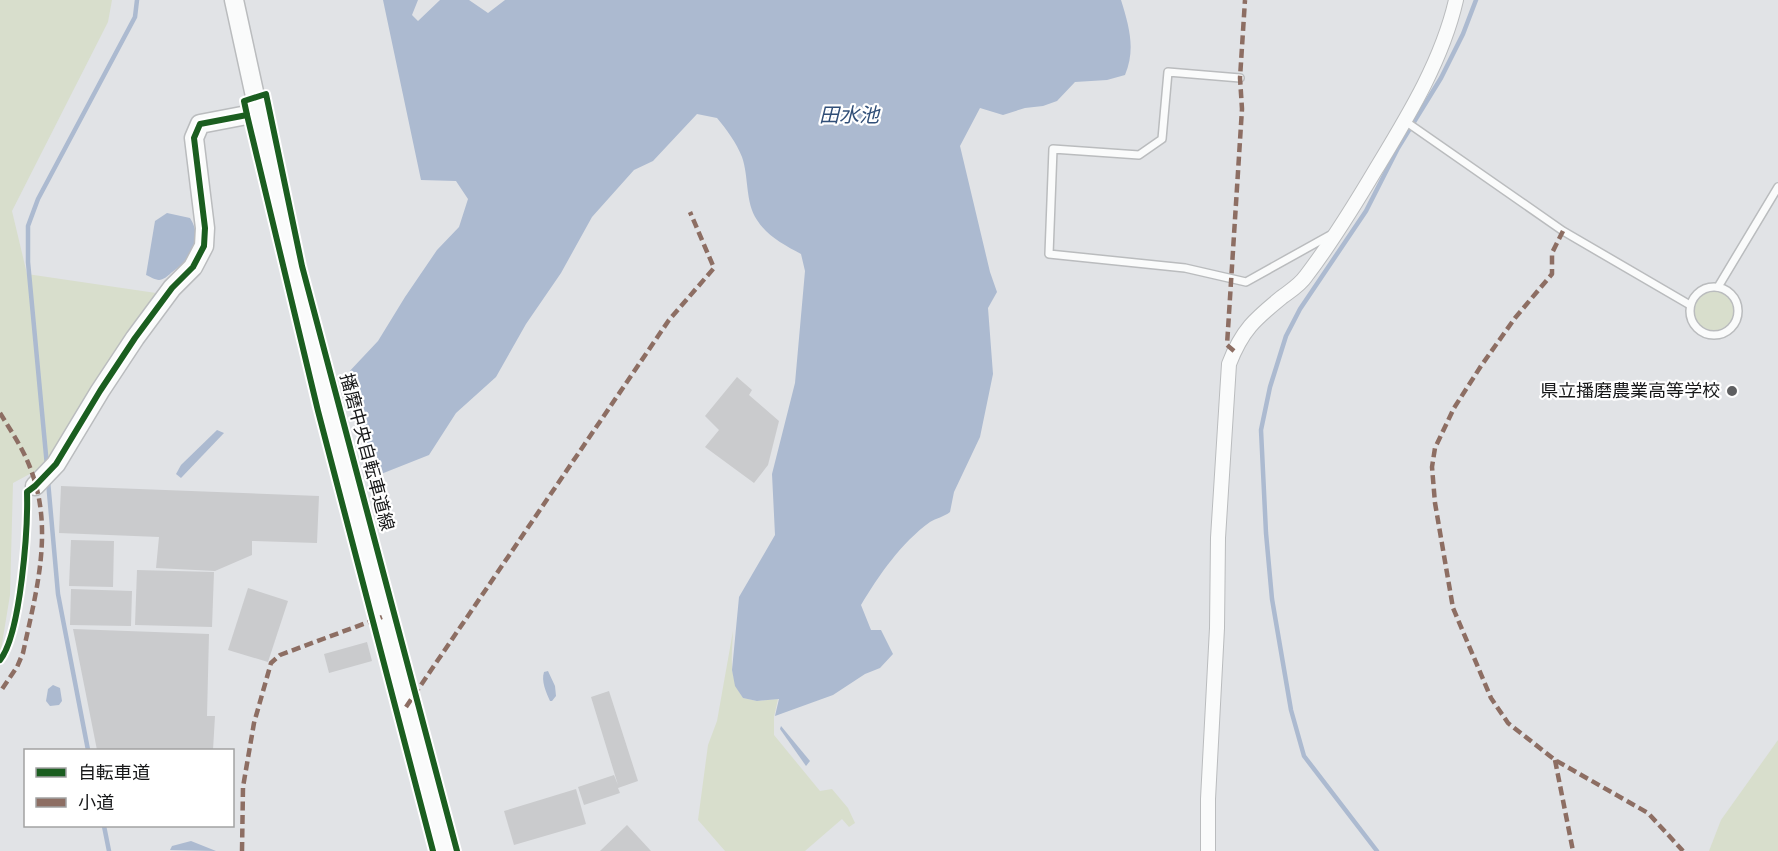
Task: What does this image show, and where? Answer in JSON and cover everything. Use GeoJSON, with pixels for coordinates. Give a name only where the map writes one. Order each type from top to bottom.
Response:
{"type":"FeatureCollection","features":[{"type":"Feature","properties":{"kind":"main road"},"geometry":{"type":"LineString","coordinates":[[234,0],[296,284],[444,851]]}},
{"type":"Feature","properties":{"kind":"main road"},"geometry":{"type":"LineString","coordinates":[[35,486],[56,464],[135,338],[172,288],[193,267],[204,246],[205,228],[194,138],[200,124],[247,115]]}},
{"type":"Feature","properties":{"kind":"street"},"geometry":{"type":"LineString","coordinates":[[1208,851],[1208,799],[1217,628],[1218,538],[1230,364],[1238,341],[1256,319],[1304,279],[1339,230],[1405,121],[1425,83],[1450,26],[1456,0]]}},
{"type":"Feature","properties":{"kind":"lane"},"geometry":{"type":"LineString","coordinates":[[1240,78],[1168,72],[1162,139],[1139,155],[1053,149],[1049,254],[1185,268],[1246,282],[1339,230]]}},
{"type":"Feature","properties":{"kind":"lane"},"geometry":{"type":"LineString","coordinates":[[1405,121],[1563,231],[1690,305]]}},
{"type":"Feature","properties":{"kind":"lane"},"geometry":{"type":"LineString","coordinates":[[1718,287],[1778,187]]}},
{"type":"Feature","properties":{"kind":"lane"},"geometry":{"type":"LineString","coordinates":[[1718,287],[1733,297],[1738,308],[1736,320],[1724,333],[1706,335],[1696,328],[1690,317],[1690,305],[1701,291],[1718,287]]}},
{"type":"Feature","properties":{"kind":"green space"},"geometry":{"type":"Polygon","coordinates":[[[0,0],[112,0],[108,22],[12,211],[27,274],[156,293],[52,462],[13,483],[10,595],[0,656],[0,0]]]}},
{"type":"Feature","properties":{"kind":"green space"},"geometry":{"type":"Polygon","coordinates":[[[1714,290],[1723,291],[1730,296],[1735,303],[1735,321],[1730,328],[1723,333],[1714,334],[1705,333],[1698,328],[1693,321],[1692,312],[1693,303],[1698,296],[1705,291],[1714,290]]]}},
{"type":"Feature","properties":{"kind":"green space"},"geometry":{"type":"Polygon","coordinates":[[[733,631],[733,674],[743,698],[757,701],[778,699],[774,717],[774,735],[820,791],[832,789],[848,808],[855,823],[849,827],[842,819],[805,851],[725,851],[698,820],[708,745],[717,721],[733,631]]]}},
{"type":"Feature","properties":{"kind":"green space"},"geometry":{"type":"Polygon","coordinates":[[[1778,740],[1778,851],[1709,851],[1721,820],[1778,740]]]}},
{"type":"Feature","properties":{"kind":"water","name":"田水池"},"geometry":{"type":"Polygon","coordinates":[[[383,0],[418,0],[412,15],[418,21],[440,0],[469,0],[488,13],[505,0],[1121,0],[1129,28],[1131,47],[1125,75],[1107,80],[1075,82],[1057,101],[1043,106],[1025,108],[1003,115],[980,108],[960,146],[990,272],[997,292],[988,308],[993,374],[980,437],[954,492],[950,512],[919,530],[883,571],[861,605],[871,630],[881,630],[893,654],[880,668],[865,674],[833,695],[775,716],[779,699],[757,701],[743,698],[735,686],[732,670],[739,597],[775,535],[772,474],[795,383],[805,271],[801,254],[782,244],[757,220],[749,197],[742,157],[731,136],[717,118],[697,114],[653,161],[634,170],[592,217],[561,273],[526,324],[496,377],[456,413],[429,455],[376,476],[346,375],[378,341],[437,250],[459,227],[468,199],[456,181],[421,180],[383,0]]]}},
{"type":"Feature","properties":{"kind":"water"},"geometry":{"type":"Polygon","coordinates":[[[167,213],[190,218],[196,234],[195,241],[193,249],[184,262],[165,278],[157,280],[146,275],[155,221],[167,213]]]}},
{"type":"Feature","properties":{"kind":"water"},"geometry":{"type":"Polygon","coordinates":[[[217,430],[224,433],[181,478],[176,474],[181,465],[217,430]]]}},
{"type":"Feature","properties":{"kind":"water"},"geometry":{"type":"Polygon","coordinates":[[[548,671],[555,686],[556,696],[552,701],[550,701],[544,683],[544,672],[548,671]]]}},
{"type":"Feature","properties":{"kind":"water"},"geometry":{"type":"Polygon","coordinates":[[[53,685],[60,688],[62,701],[59,705],[50,706],[46,701],[48,689],[53,685]]]}},
{"type":"Feature","properties":{"kind":"water"},"geometry":{"type":"Polygon","coordinates":[[[781,726],[810,761],[806,766],[780,729],[781,726]]]}},
{"type":"Feature","properties":{"kind":"water"},"geometry":{"type":"Polygon","coordinates":[[[191,841],[216,851],[170,850],[172,846],[191,841]]]}},
{"type":"Feature","properties":{"kind":"building"},"geometry":{"type":"Polygon","coordinates":[[[737,377],[752,390],[749,395],[779,421],[768,465],[754,483],[705,447],[719,430],[705,416],[737,377]]]}},
{"type":"Feature","properties":{"kind":"building"},"geometry":{"type":"Polygon","coordinates":[[[61,486],[319,496],[317,543],[252,541],[252,555],[215,571],[156,568],[159,537],[59,533],[61,486]]]}},
{"type":"Feature","properties":{"kind":"building"},"geometry":{"type":"Polygon","coordinates":[[[71,540],[114,541],[113,587],[69,586],[71,540]]]}},
{"type":"Feature","properties":{"kind":"building"},"geometry":{"type":"Polygon","coordinates":[[[137,570],[214,572],[212,627],[135,625],[137,570]]]}},
{"type":"Feature","properties":{"kind":"building"},"geometry":{"type":"Polygon","coordinates":[[[248,588],[288,601],[268,662],[228,650],[248,588]]]}},
{"type":"Feature","properties":{"kind":"building"},"geometry":{"type":"Polygon","coordinates":[[[71,589],[132,591],[131,626],[70,625],[71,589]]]}},
{"type":"Feature","properties":{"kind":"building"},"geometry":{"type":"Polygon","coordinates":[[[73,629],[209,634],[207,716],[215,716],[213,749],[97,749],[73,629]]]}},
{"type":"Feature","properties":{"kind":"building"},"geometry":{"type":"Polygon","coordinates":[[[367,642],[372,661],[329,673],[324,654],[367,642]]]}},
{"type":"Feature","properties":{"kind":"building"},"geometry":{"type":"Polygon","coordinates":[[[609,691],[638,781],[618,788],[620,793],[584,805],[578,787],[614,775],[618,785],[591,697],[609,691]]]}},
{"type":"Feature","properties":{"kind":"building"},"geometry":{"type":"Polygon","coordinates":[[[576,789],[586,824],[514,845],[504,811],[576,789]]]}},
{"type":"Feature","properties":{"kind":"building"},"geometry":{"type":"Polygon","coordinates":[[[627,825],[651,851],[600,851],[627,825]]]}},
{"type":"Feature","properties":{"kind":"waterway"},"geometry":{"type":"LineString","coordinates":[[47,466],[28,262],[28,226],[38,199],[135,17],[137,0]]}},
{"type":"Feature","properties":{"kind":"waterway"},"geometry":{"type":"LineString","coordinates":[[1377,851],[1304,756],[1291,710],[1272,599],[1261,430],[1270,387],[1286,336],[1300,309],[1366,211],[1398,148],[1441,78],[1463,34],[1476,0]]}},
{"type":"Feature","properties":{"kind":"waterway"},"geometry":{"type":"LineString","coordinates":[[48,481],[58,594],[88,749]]}},
{"type":"Feature","properties":{"kind":"waterway"},"geometry":{"type":"LineString","coordinates":[[104,827],[109,851]]}},
{"type":"Feature","properties":{"kind":"marked path"},"geometry":{"type":"LineString","coordinates":[[1234,351],[1227,345],[1242,109],[1240,78],[1245,0]]}},
{"type":"Feature","properties":{"kind":"marked path"},"geometry":{"type":"LineString","coordinates":[[406,707],[669,320],[714,268],[690,212]]}},
{"type":"Feature","properties":{"kind":"marked path"},"geometry":{"type":"LineString","coordinates":[[1563,231],[1552,253],[1552,274],[1515,318],[1481,366],[1454,408],[1435,448],[1432,467],[1435,503],[1453,608],[1491,698],[1508,723],[1555,760],[1648,813],[1683,851]]}},
{"type":"Feature","properties":{"kind":"marked path"},"geometry":{"type":"LineString","coordinates":[[0,413],[31,470],[38,493],[42,539],[37,584],[23,653],[17,667],[0,692]]}},
{"type":"Feature","properties":{"kind":"marked path"},"geometry":{"type":"LineString","coordinates":[[242,851],[243,787],[254,723],[271,663],[280,655],[382,617]]}},
{"type":"Feature","properties":{"kind":"marked path"},"geometry":{"type":"LineString","coordinates":[[1555,760],[1573,851]]}},
{"type":"Feature","properties":{"kind":"cycle path","name":"播磨中央自転車道線"},"geometry":{"type":"LineString","coordinates":[[433,851],[318,411],[247,115],[244,101],[266,94],[302,266],[457,851]]}},
{"type":"Feature","properties":{"kind":"cycle path"},"geometry":{"type":"LineString","coordinates":[[0,660],[7,647],[18,605],[26,529],[27,492],[56,464],[135,338],[172,288],[193,267],[204,246],[205,228],[194,138],[200,124],[247,115]]}},
{"type":"Feature","properties":{"kind":"place","name":"県立播磨農業高等学校"},"geometry":{"type":"Point","coordinates":[1732,391]}}]}
